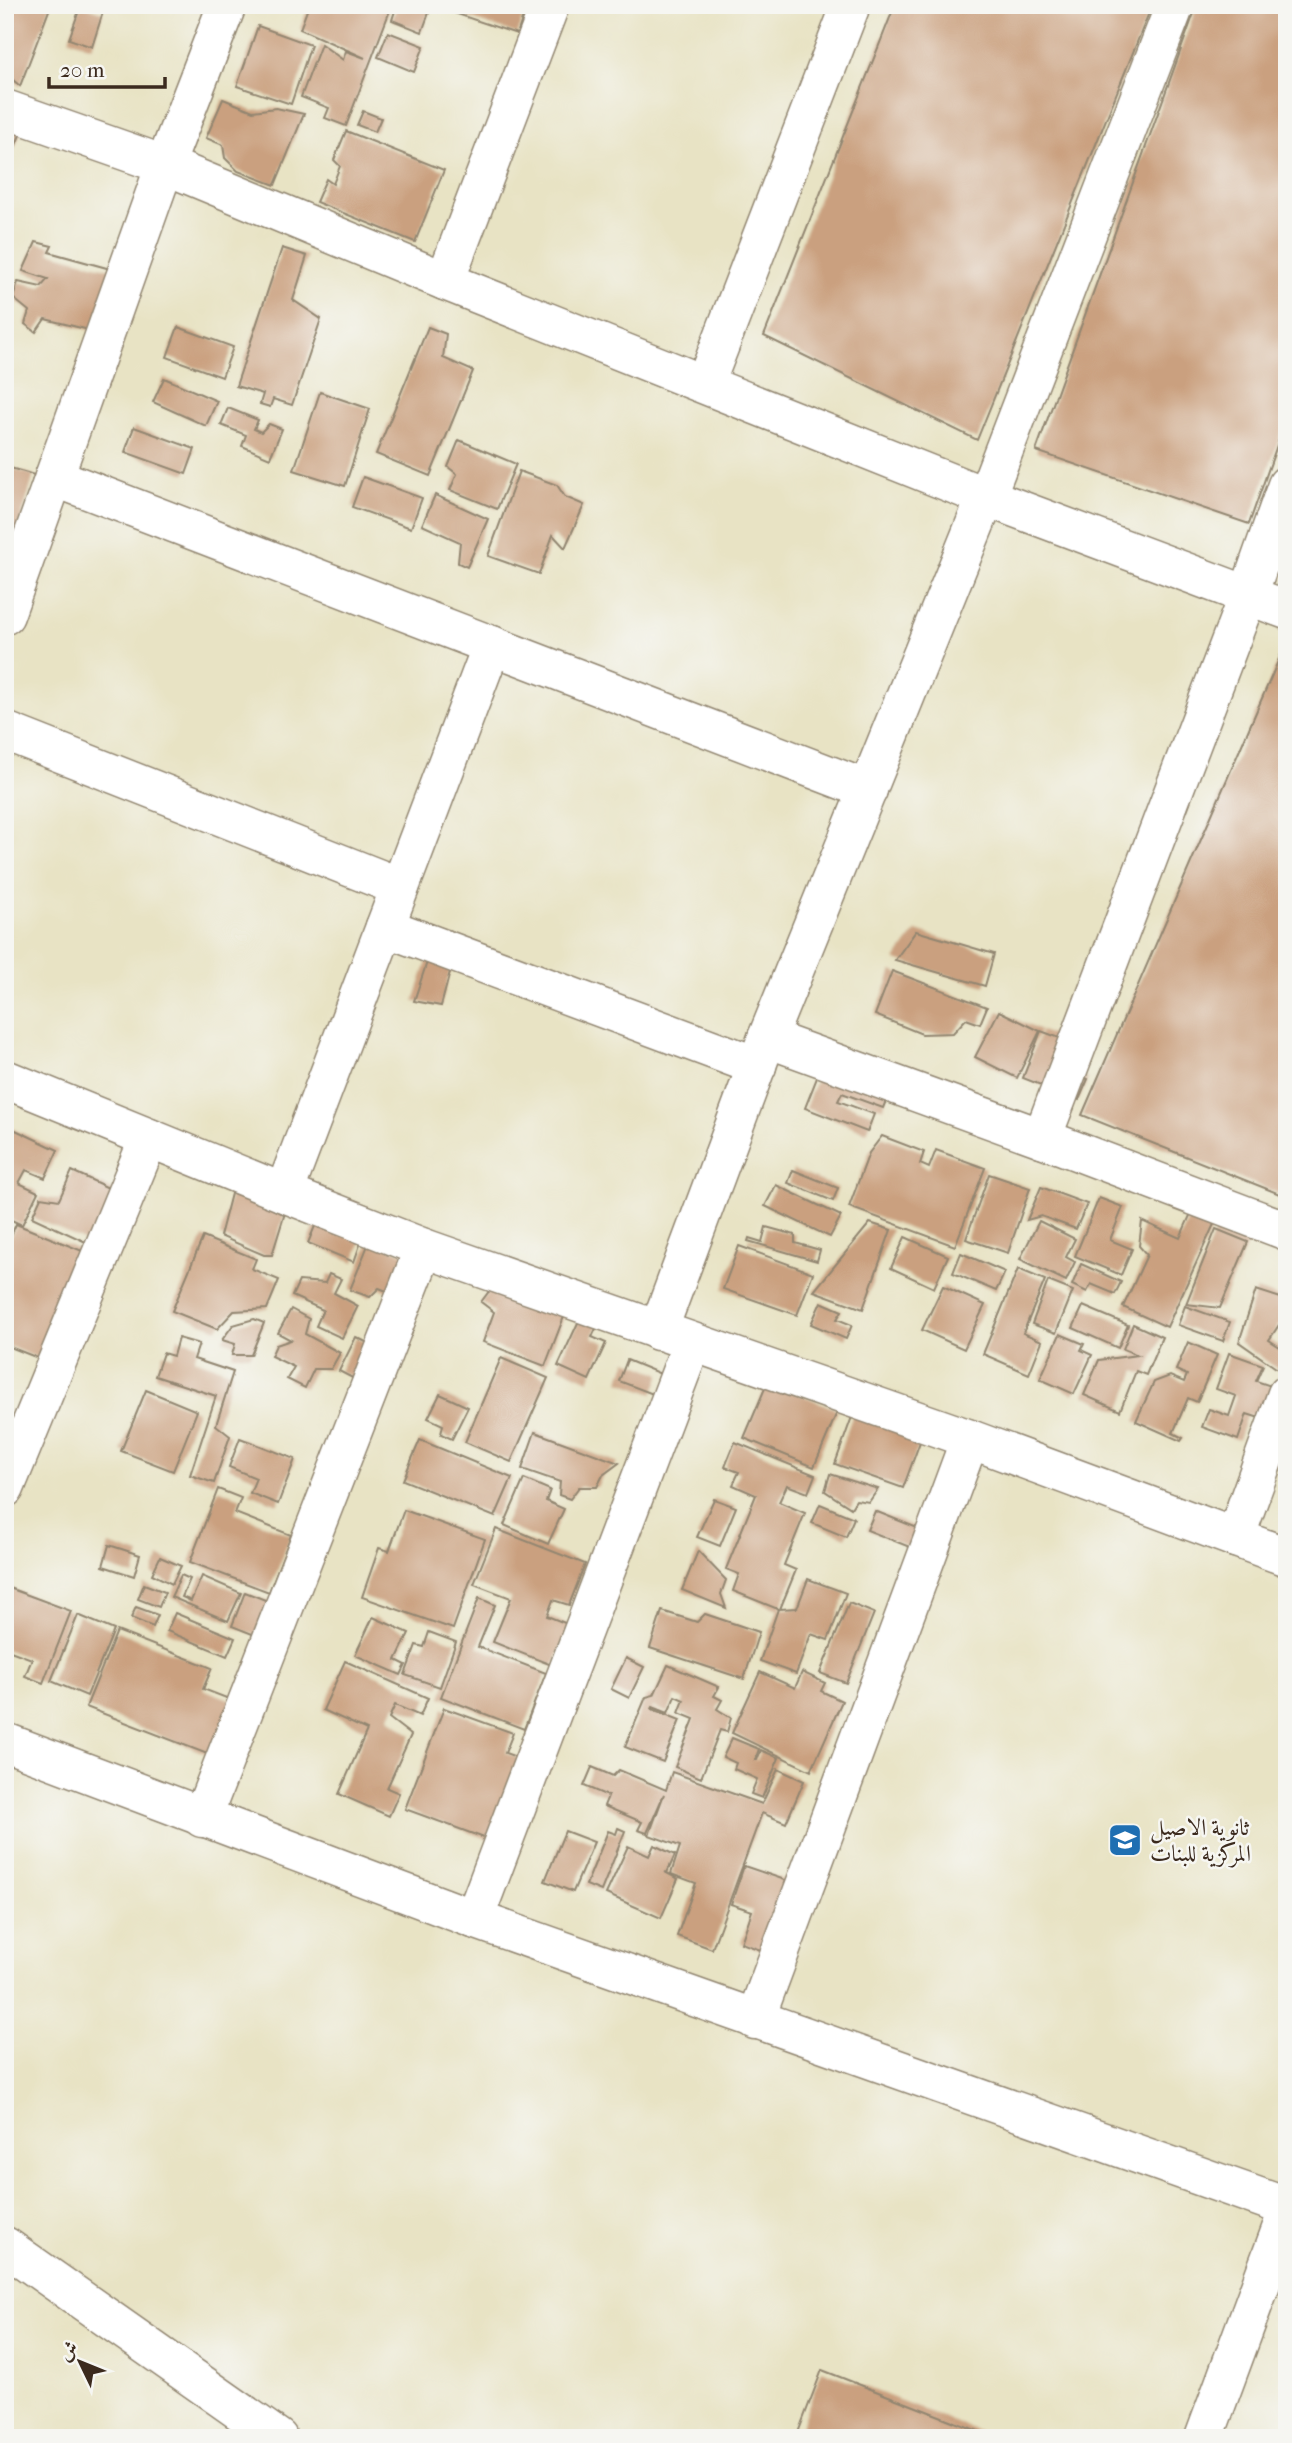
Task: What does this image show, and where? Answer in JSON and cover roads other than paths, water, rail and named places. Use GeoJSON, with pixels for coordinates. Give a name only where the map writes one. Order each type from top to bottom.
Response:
{"type":"FeatureCollection","features":[{"type":"Feature","properties":{"kind":"street"},"geometry":{"type":"LineString","coordinates":[[5,615],[164,164],[227,5]]}},
{"type":"Feature","properties":{"kind":"street"},"geometry":{"type":"LineString","coordinates":[[445,281],[550,5]]}},
{"type":"Feature","properties":{"kind":"street"},"geometry":{"type":"LineString","coordinates":[[705,384],[851,5]]}},
{"type":"Feature","properties":{"kind":"street"},"geometry":{"type":"LineString","coordinates":[[474,1919],[675,1337],[762,1052],[986,496],[1175,5]]}},
{"type":"Feature","properties":{"kind":"street"},"geometry":{"type":"LineString","coordinates":[[5,108],[164,164],[445,281],[986,496],[1287,610]]}},
{"type":"Feature","properties":{"kind":"street"},"geometry":{"type":"LineString","coordinates":[[54,477],[868,790]]}},
{"type":"Feature","properties":{"kind":"street"},"geometry":{"type":"LineString","coordinates":[[1042,1138],[1248,595],[1287,485]]}},
{"type":"Feature","properties":{"kind":"street"},"geometry":{"type":"LineString","coordinates":[[284,1193],[492,645]]}},
{"type":"Feature","properties":{"kind":"street"},"geometry":{"type":"LineString","coordinates":[[5,731],[400,887]]}},
{"type":"Feature","properties":{"kind":"street"},"geometry":{"type":"LineString","coordinates":[[385,927],[762,1052],[1042,1138],[1287,1231]]}},
{"type":"Feature","properties":{"kind":"street"},"geometry":{"type":"LineString","coordinates":[[5,1079],[424,1248],[970,1439],[1287,1557]]}},
{"type":"Feature","properties":{"kind":"street"},"geometry":{"type":"LineString","coordinates":[[5,1489],[19,1418],[149,1138]]}},
{"type":"Feature","properties":{"kind":"street"},"geometry":{"type":"LineString","coordinates":[[202,1818],[424,1248]]}},
{"type":"Feature","properties":{"kind":"street"},"geometry":{"type":"LineString","coordinates":[[1235,1538],[1287,1394]]}},
{"type":"Feature","properties":{"kind":"street"},"geometry":{"type":"LineString","coordinates":[[755,2020],[970,1439]]}},
{"type":"Feature","properties":{"kind":"street"},"geometry":{"type":"LineString","coordinates":[[5,1742],[474,1919],[1287,2207]]}},
{"type":"Feature","properties":{"kind":"street"},"geometry":{"type":"LineString","coordinates":[[1204,2438],[1287,2213]]}},
{"type":"Feature","properties":{"kind":"street"},"geometry":{"type":"LineString","coordinates":[[5,2246],[278,2438]]}},
{"type":"Feature","properties":{"kind":"place","name":"ثانوية الاصيل المركزية للبنات"},"geometry":{"type":"Point","coordinates":[1125,1840]}}]}
